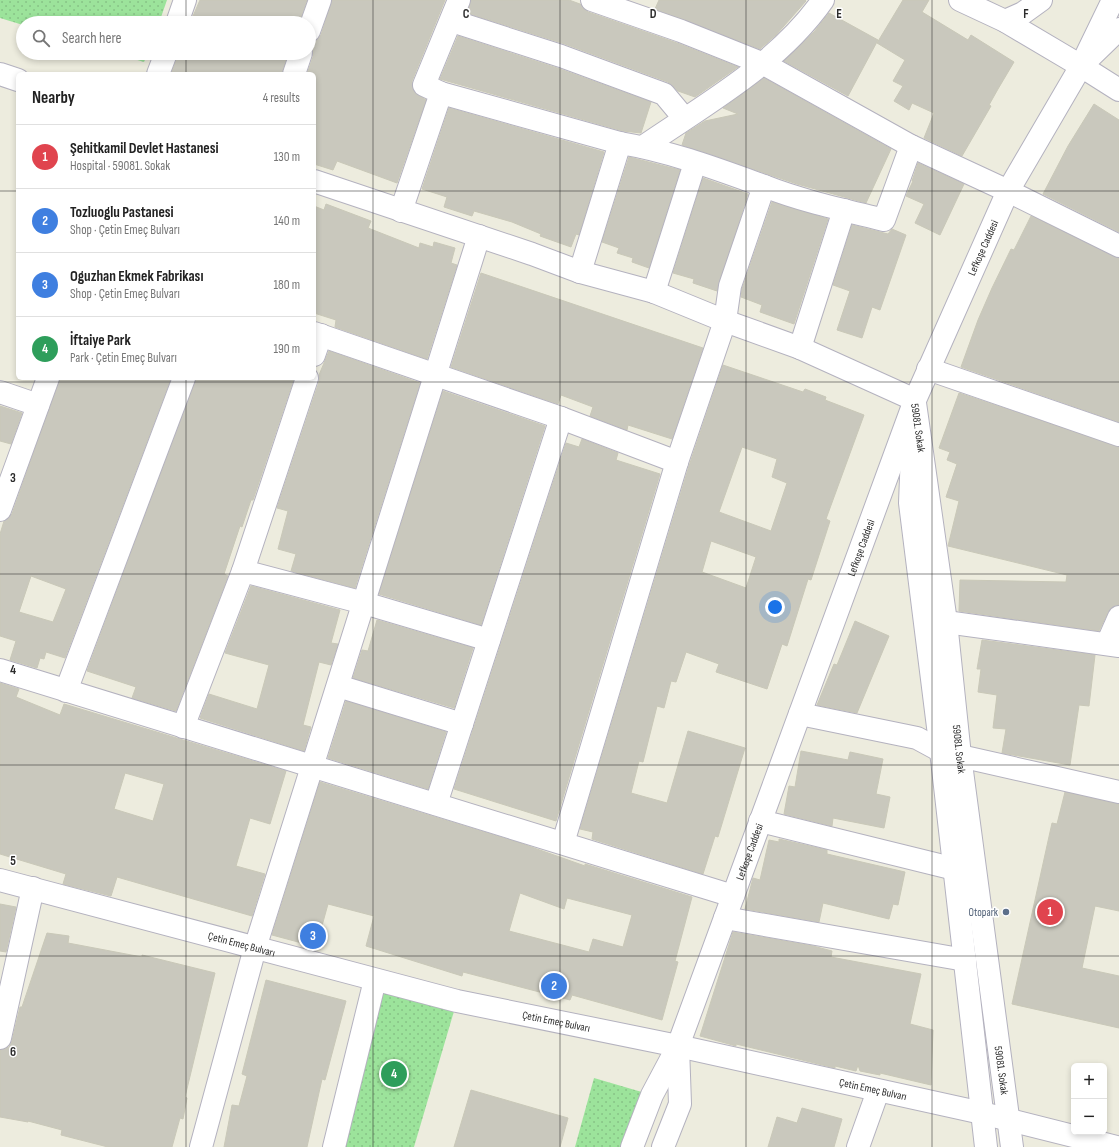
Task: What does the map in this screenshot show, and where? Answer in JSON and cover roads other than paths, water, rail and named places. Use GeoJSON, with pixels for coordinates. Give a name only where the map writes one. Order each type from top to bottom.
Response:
{"type":"FeatureCollection","features":[{"type":"Feature","properties":{"kind":"street"},"geometry":{"type":"LineString","coordinates":[[179,16],[185,0]]}},
{"type":"Feature","properties":{"kind":"street"},"geometry":{"type":"LineString","coordinates":[[314,16],[320,0]]}},
{"type":"Feature","properties":{"kind":"street"},"geometry":{"type":"LineString","coordinates":[[459,0],[452,21],[424,85],[441,93],[620,143],[643,147],[695,162],[764,186],[844,210],[884,220],[911,146]]}},
{"type":"Feature","properties":{"kind":"street"},"geometry":{"type":"LineString","coordinates":[[592,0],[681,31],[764,64],[911,146],[1008,191],[1119,246]]}},
{"type":"Feature","properties":{"kind":"street"},"geometry":{"type":"LineString","coordinates":[[643,147],[764,64],[809,20],[823,0]]}},
{"type":"Feature","properties":{"kind":"street"},"geometry":{"type":"LineString","coordinates":[[960,0],[1004,21],[1119,90]]}},
{"type":"Feature","properties":{"kind":"street"},"geometry":{"type":"LineString","coordinates":[[1004,21],[1024,13],[1041,0]]}},
{"type":"Feature","properties":{"kind":"street"},"geometry":{"type":"LineString","coordinates":[[1081,66],[1113,0]]}},
{"type":"Feature","properties":{"kind":"street"},"geometry":{"type":"LineString","coordinates":[[452,21],[561,56],[664,94],[684,118]]}},
{"type":"Feature","properties":{"kind":"street"},"geometry":{"type":"LineString","coordinates":[[1081,66],[1119,29]]}},
{"type":"Feature","properties":{"kind":"street"},"geometry":{"type":"LineString","coordinates":[[159,72],[163,60]]}},
{"type":"Feature","properties":{"kind":"street"},"geometry":{"type":"LineString","coordinates":[[295,72],[299,60]]}},
{"type":"Feature","properties":{"kind":"street","name":"Lefkoşe Caddesi"},"geometry":{"type":"LineString","coordinates":[[632,1147],[652,1095],[678,1046],[915,400],[1008,191],[1081,66]]}},
{"type":"Feature","properties":{"kind":"street"},"geometry":{"type":"LineString","coordinates":[[0,74],[16,79]]}},
{"type":"Feature","properties":{"kind":"street"},"geometry":{"type":"LineString","coordinates":[[401,211],[441,93]]}},
{"type":"Feature","properties":{"kind":"street"},"geometry":{"type":"LineString","coordinates":[[580,272],[620,143]]}},
{"type":"Feature","properties":{"kind":"street"},"geometry":{"type":"LineString","coordinates":[[654,292],[695,162]]}},
{"type":"Feature","properties":{"kind":"street"},"geometry":{"type":"LineString","coordinates":[[316,182],[479,236],[580,272],[654,292],[725,321],[800,348],[915,400]]}},
{"type":"Feature","properties":{"kind":"street"},"geometry":{"type":"LineString","coordinates":[[563,843],[678,462],[725,321],[730,286],[764,186]]}},
{"type":"Feature","properties":{"kind":"street"},"geometry":{"type":"LineString","coordinates":[[800,348],[844,210]]}},
{"type":"Feature","properties":{"kind":"street"},"geometry":{"type":"LineString","coordinates":[[201,1147],[255,948],[479,236]]}},
{"type":"Feature","properties":{"kind":"street"},"geometry":{"type":"LineString","coordinates":[[316,341],[436,374],[561,418],[678,462]]}},
{"type":"Feature","properties":{"kind":"street"},"geometry":{"type":"LineString","coordinates":[[928,369],[1119,436]]}},
{"type":"Feature","properties":{"kind":"street"},"geometry":{"type":"LineString","coordinates":[[0,510],[47,380]]}},
{"type":"Feature","properties":{"kind":"street"},"geometry":{"type":"LineString","coordinates":[[66,691],[183,380]]}},
{"type":"Feature","properties":{"kind":"street"},"geometry":{"type":"LineString","coordinates":[[183,727],[243,571],[305,380]]}},
{"type":"Feature","properties":{"kind":"street"},"geometry":{"type":"LineString","coordinates":[[0,392],[38,405]]}},
{"type":"Feature","properties":{"kind":"street","name":"59081. Sokak"},"geometry":{"type":"LineString","coordinates":[[915,400],[946,622],[954,869],[986,1147]]}},
{"type":"Feature","properties":{"kind":"street","name":"59081. Sokak"},"geometry":{"type":"LineString","coordinates":[[915,400],[910,503],[1012,1147]]}},
{"type":"Feature","properties":{"kind":"street"},"geometry":{"type":"LineString","coordinates":[[436,804],[561,418]]}},
{"type":"Feature","properties":{"kind":"street"},"geometry":{"type":"LineString","coordinates":[[243,571],[364,603],[488,640]]}},
{"type":"Feature","properties":{"kind":"street"},"geometry":{"type":"LineString","coordinates":[[946,622],[1113,645],[1119,617]]}},
{"type":"Feature","properties":{"kind":"street"},"geometry":{"type":"LineString","coordinates":[[0,670],[733,896]]}},
{"type":"Feature","properties":{"kind":"street"},"geometry":{"type":"LineString","coordinates":[[338,686],[462,724]]}},
{"type":"Feature","properties":{"kind":"street"},"geometry":{"type":"LineString","coordinates":[[800,714],[918,738],[950,753],[1119,792]]}},
{"type":"Feature","properties":{"kind":"street"},"geometry":{"type":"LineString","coordinates":[[760,821],[954,869]]}},
{"type":"Feature","properties":{"kind":"street","name":"Çetin Emeç Bulvarı"},"geometry":{"type":"LineString","coordinates":[[0,880],[457,1001],[678,1046],[982,1113],[1078,1136],[1116,1147]]}},
{"type":"Feature","properties":{"kind":"street"},"geometry":{"type":"LineString","coordinates":[[0,1038],[33,888]]}},
{"type":"Feature","properties":{"kind":"street"},"geometry":{"type":"LineString","coordinates":[[724,918],[965,960]]}},
{"type":"Feature","properties":{"kind":"street"},"geometry":{"type":"LineString","coordinates":[[334,1147],[375,980]]}},
{"type":"Feature","properties":{"kind":"street","name":"Lefkoşe Caddesi"},"geometry":{"type":"LineString","coordinates":[[663,1147],[680,1104],[678,1046]]}},
{"type":"Feature","properties":{"kind":"street"},"geometry":{"type":"LineString","coordinates":[[858,1147],[878,1091]]}},
{"type":"Feature","properties":{"kind":"street"},"geometry":{"type":"LineString","coordinates":[[1059,1147],[1078,1136]]}},
{"type":"Feature","properties":{"kind":"place","name":"Otopark"},"geometry":{"type":"Point","coordinates":[1006,912]}},
{"type":"Feature","properties":{"kind":"place","name":"Şehitkamil Devlet Hastanesi"},"geometry":{"type":"Point","coordinates":[1050,912]}},
{"type":"Feature","properties":{"kind":"place","name":"Oguzhan Ekmek Fabrikası"},"geometry":{"type":"Point","coordinates":[313,936]}},
{"type":"Feature","properties":{"kind":"place","name":"Tozluoglu Pastanesi"},"geometry":{"type":"Point","coordinates":[554,986]}},
{"type":"Feature","properties":{"kind":"place","name":"İftaiye Park"},"geometry":{"type":"Point","coordinates":[394,1074]}}]}
